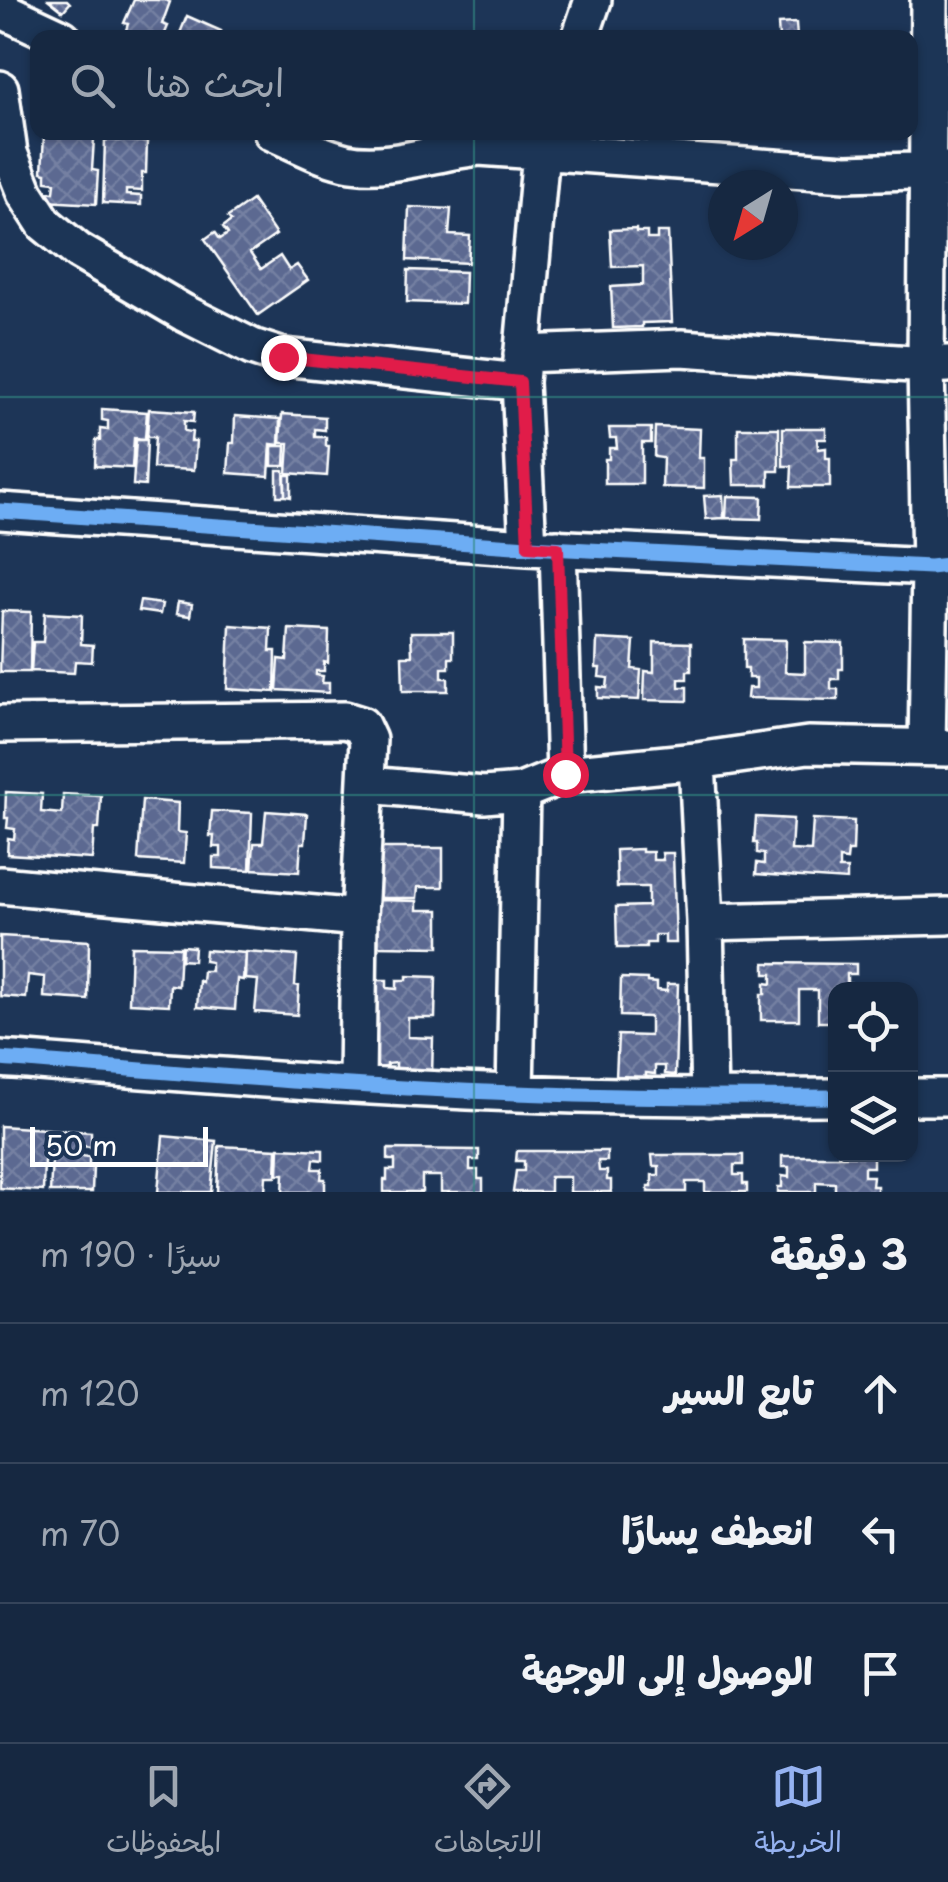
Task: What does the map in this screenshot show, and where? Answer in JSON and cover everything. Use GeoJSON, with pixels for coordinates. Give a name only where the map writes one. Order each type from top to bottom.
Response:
{"type":"FeatureCollection","features":[{"type":"Feature","properties":{"kind":"street"},"geometry":{"type":"LineString","coordinates":[[583,30],[593,0]]}},
{"type":"Feature","properties":{"kind":"street"},"geometry":{"type":"LineString","coordinates":[[368,785],[484,794],[521,792],[565,774],[808,745],[938,747],[938,170],[929,0]]}},
{"type":"Feature","properties":{"kind":"street"},"geometry":{"type":"LineString","coordinates":[[0,10],[44,30]]}},
{"type":"Feature","properties":{"kind":"street"},"geometry":{"type":"LineString","coordinates":[[0,89],[9,152],[24,193],[46,224],[78,250],[184,314],[252,347],[283,357],[521,368],[682,348],[937,364]]}},
{"type":"Feature","properties":{"kind":"street"},"geometry":{"type":"LineString","coordinates":[[289,140],[349,162],[384,163],[450,150],[544,142],[846,173],[938,170]]}},
{"type":"Feature","properties":{"kind":"street"},"geometry":{"type":"LineString","coordinates":[[544,142],[521,368],[565,774]]}},
{"type":"Feature","properties":{"kind":"street"},"geometry":{"type":"LineString","coordinates":[[0,511],[543,547],[939,566]]}},
{"type":"Feature","properties":{"kind":"street"},"geometry":{"type":"LineString","coordinates":[[0,724],[350,720],[361,726],[368,740],[368,785],[359,918],[357,1085]]}},
{"type":"Feature","properties":{"kind":"street"},"geometry":{"type":"LineString","coordinates":[[697,761],[708,1098]]}},
{"type":"Feature","properties":{"kind":"street"},"geometry":{"type":"LineString","coordinates":[[515,1094],[521,792]]}},
{"type":"Feature","properties":{"kind":"street"},"geometry":{"type":"LineString","coordinates":[[0,885],[359,918]]}},
{"type":"Feature","properties":{"kind":"street"},"geometry":{"type":"LineString","coordinates":[[705,922],[948,916]]}},
{"type":"Feature","properties":{"kind":"street"},"geometry":{"type":"LineString","coordinates":[[0,1060],[515,1094],[828,1097]]}},
{"type":"Feature","properties":{"kind":"street"},"geometry":{"type":"LineString","coordinates":[[918,1097],[948,1097]]}},
{"type":"Feature","properties":{"kind":"building"},"geometry":{"type":"Polygon","coordinates":[[[49,0],[67,0],[70,3],[63,11],[49,0]]]}},
{"type":"Feature","properties":{"kind":"building"},"geometry":{"type":"Polygon","coordinates":[[[134,0],[170,2],[162,24],[168,26],[166,30],[126,30],[128,24],[124,23],[134,0]]]}},
{"type":"Feature","properties":{"kind":"building"},"geometry":{"type":"Polygon","coordinates":[[[187,16],[219,30],[181,30],[187,16]]]}},
{"type":"Feature","properties":{"kind":"building"},"geometry":{"type":"Polygon","coordinates":[[[796,23],[796,30],[778,30],[778,24],[796,23]]]}},
{"type":"Feature","properties":{"kind":"building"},"geometry":{"type":"Polygon","coordinates":[[[44,140],[94,140],[92,170],[98,171],[96,204],[45,201],[46,191],[54,192],[55,182],[46,181],[46,173],[42,172],[44,140]]]}},
{"type":"Feature","properties":{"kind":"building"},"geometry":{"type":"Polygon","coordinates":[[[105,140],[147,142],[142,191],[126,190],[126,195],[141,196],[141,205],[103,203],[105,140]]]}},
{"type":"Feature","properties":{"kind":"building"},"geometry":{"type":"Polygon","coordinates":[[[252,200],[276,235],[250,253],[261,269],[280,256],[289,270],[297,265],[308,280],[258,315],[205,239],[215,232],[220,239],[228,234],[223,227],[231,221],[228,217],[252,200]]]}},
{"type":"Feature","properties":{"kind":"building"},"geometry":{"type":"Polygon","coordinates":[[[409,207],[451,209],[449,235],[470,236],[468,263],[407,260],[409,207]]]}},
{"type":"Feature","properties":{"kind":"building"},"geometry":{"type":"Polygon","coordinates":[[[610,230],[647,232],[647,239],[657,239],[657,232],[668,232],[672,322],[613,328],[611,287],[643,285],[643,266],[612,267],[610,230]]]}},
{"type":"Feature","properties":{"kind":"building"},"geometry":{"type":"Polygon","coordinates":[[[408,270],[465,272],[464,304],[407,302],[408,270]]]}},
{"type":"Feature","properties":{"kind":"building"},"geometry":{"type":"Polygon","coordinates":[[[102,409],[147,412],[145,439],[134,438],[132,468],[95,466],[96,440],[100,440],[100,429],[108,430],[108,421],[102,420],[102,409]]]}},
{"type":"Feature","properties":{"kind":"building"},"geometry":{"type":"Polygon","coordinates":[[[149,409],[194,412],[193,422],[184,421],[184,431],[192,432],[191,441],[196,441],[194,470],[153,468],[155,437],[147,437],[149,409]]]}},
{"type":"Feature","properties":{"kind":"building"},"geometry":{"type":"Polygon","coordinates":[[[282,414],[325,417],[325,430],[315,429],[315,437],[326,437],[329,446],[327,476],[287,473],[289,443],[280,443],[282,414]]]}},
{"type":"Feature","properties":{"kind":"building"},"geometry":{"type":"Polygon","coordinates":[[[235,416],[280,419],[279,445],[271,444],[269,476],[228,473],[235,416]]]}},
{"type":"Feature","properties":{"kind":"building"},"geometry":{"type":"Polygon","coordinates":[[[655,427],[700,429],[704,488],[662,487],[663,458],[654,457],[655,427]]]}},
{"type":"Feature","properties":{"kind":"building"},"geometry":{"type":"Polygon","coordinates":[[[609,428],[651,428],[651,443],[642,443],[642,484],[605,484],[605,459],[609,459],[609,448],[617,448],[609,428]]]}},
{"type":"Feature","properties":{"kind":"building"},"geometry":{"type":"Polygon","coordinates":[[[738,428],[779,428],[779,471],[769,471],[769,485],[734,485],[738,428]]]}},
{"type":"Feature","properties":{"kind":"building"},"geometry":{"type":"Polygon","coordinates":[[[783,428],[826,428],[826,439],[817,439],[818,449],[826,448],[826,458],[830,458],[830,487],[791,487],[792,466],[783,466],[783,428]]]}},
{"type":"Feature","properties":{"kind":"building"},"geometry":{"type":"Polygon","coordinates":[[[136,440],[147,440],[145,486],[133,485],[136,440]]]}},
{"type":"Feature","properties":{"kind":"building"},"geometry":{"type":"Polygon","coordinates":[[[272,446],[286,446],[285,466],[272,466],[272,446]]]}},
{"type":"Feature","properties":{"kind":"building"},"geometry":{"type":"Polygon","coordinates":[[[277,470],[284,470],[285,496],[277,496],[277,470]]]}},
{"type":"Feature","properties":{"kind":"building"},"geometry":{"type":"Polygon","coordinates":[[[285,475],[291,475],[291,497],[285,496],[285,475]]]}},
{"type":"Feature","properties":{"kind":"building"},"geometry":{"type":"Polygon","coordinates":[[[723,495],[724,518],[706,519],[704,496],[723,495]]]}},
{"type":"Feature","properties":{"kind":"building"},"geometry":{"type":"Polygon","coordinates":[[[727,496],[762,497],[761,519],[726,518],[727,496]]]}},
{"type":"Feature","properties":{"kind":"building"},"geometry":{"type":"Polygon","coordinates":[[[140,601],[162,604],[160,614],[138,611],[140,601]]]}},
{"type":"Feature","properties":{"kind":"building"},"geometry":{"type":"Polygon","coordinates":[[[178,602],[192,604],[190,616],[176,614],[178,602]]]}},
{"type":"Feature","properties":{"kind":"building"},"geometry":{"type":"Polygon","coordinates":[[[2,611],[31,612],[30,672],[0,672],[2,611]]]}},
{"type":"Feature","properties":{"kind":"building"},"geometry":{"type":"Polygon","coordinates":[[[45,613],[82,615],[81,644],[93,645],[92,662],[75,661],[74,673],[31,671],[33,642],[43,642],[45,613]]]}},
{"type":"Feature","properties":{"kind":"building"},"geometry":{"type":"Polygon","coordinates":[[[230,625],[271,628],[270,651],[276,651],[275,692],[227,689],[230,625]]]}},
{"type":"Feature","properties":{"kind":"building"},"geometry":{"type":"Polygon","coordinates":[[[289,629],[329,631],[328,663],[324,662],[324,671],[316,671],[316,675],[323,676],[322,683],[329,683],[329,693],[277,690],[279,659],[287,660],[289,629]]]}},
{"type":"Feature","properties":{"kind":"building"},"geometry":{"type":"Polygon","coordinates":[[[411,632],[453,632],[453,658],[449,658],[449,668],[442,668],[442,678],[448,678],[448,691],[403,691],[402,656],[412,656],[411,632]]]}},
{"type":"Feature","properties":{"kind":"building"},"geometry":{"type":"Polygon","coordinates":[[[597,639],[634,641],[632,669],[641,670],[639,700],[598,698],[598,687],[607,688],[608,678],[599,677],[600,668],[596,668],[597,639]]]}},
{"type":"Feature","properties":{"kind":"building"},"geometry":{"type":"Polygon","coordinates":[[[744,639],[786,640],[785,672],[805,673],[805,642],[843,643],[843,669],[839,669],[839,679],[831,679],[831,689],[838,689],[838,700],[747,698],[748,688],[756,688],[756,678],[748,678],[748,668],[744,668],[744,639]]]}},
{"type":"Feature","properties":{"kind":"building"},"geometry":{"type":"Polygon","coordinates":[[[654,642],[691,643],[691,671],[687,671],[687,679],[679,679],[679,687],[687,687],[687,701],[644,700],[645,671],[654,672],[654,642]]]}},
{"type":"Feature","properties":{"kind":"building"},"geometry":{"type":"Polygon","coordinates":[[[6,792],[42,794],[41,812],[62,814],[63,794],[101,796],[92,859],[7,854],[8,838],[14,839],[15,829],[7,828],[6,792]]]}},
{"type":"Feature","properties":{"kind":"building"},"geometry":{"type":"Polygon","coordinates":[[[142,800],[178,803],[177,832],[186,833],[184,863],[138,860],[142,800]]]}},
{"type":"Feature","properties":{"kind":"building"},"geometry":{"type":"Polygon","coordinates":[[[212,811],[252,813],[250,870],[213,868],[213,857],[221,857],[221,847],[213,847],[214,836],[210,836],[212,811]]]}},
{"type":"Feature","properties":{"kind":"building"},"geometry":{"type":"Polygon","coordinates":[[[266,811],[307,814],[299,872],[252,869],[254,843],[263,843],[266,811]]]}},
{"type":"Feature","properties":{"kind":"building"},"geometry":{"type":"Polygon","coordinates":[[[756,817],[793,819],[791,850],[811,851],[813,819],[854,821],[853,851],[848,851],[847,860],[839,859],[839,869],[847,869],[847,880],[756,874],[757,863],[764,864],[764,854],[757,853],[754,843],[756,817]]]}},
{"type":"Feature","properties":{"kind":"building"},"geometry":{"type":"Polygon","coordinates":[[[378,848],[443,848],[443,887],[418,887],[417,898],[378,898],[378,848]]]}},
{"type":"Feature","properties":{"kind":"building"},"geometry":{"type":"Polygon","coordinates":[[[616,850],[653,852],[653,860],[663,860],[662,853],[673,853],[676,943],[665,943],[665,935],[655,935],[655,943],[646,943],[646,948],[617,948],[616,907],[648,906],[648,887],[617,887],[616,850]]]}},
{"type":"Feature","properties":{"kind":"building"},"geometry":{"type":"Polygon","coordinates":[[[378,900],[417,901],[417,910],[439,910],[439,947],[378,946],[378,900]]]}},
{"type":"Feature","properties":{"kind":"building"},"geometry":{"type":"Polygon","coordinates":[[[0,936],[89,941],[88,1000],[44,997],[45,977],[28,975],[26,998],[0,996],[0,936]]]}},
{"type":"Feature","properties":{"kind":"building"},"geometry":{"type":"Polygon","coordinates":[[[131,946],[180,947],[178,986],[170,985],[169,1005],[129,1003],[131,946]]]}},
{"type":"Feature","properties":{"kind":"building"},"geometry":{"type":"Polygon","coordinates":[[[182,946],[194,947],[193,961],[181,960],[182,946]]]}},
{"type":"Feature","properties":{"kind":"building"},"geometry":{"type":"Polygon","coordinates":[[[205,950],[245,953],[243,980],[237,979],[235,1010],[197,1007],[199,981],[202,982],[203,971],[211,971],[211,962],[204,961],[205,950]]]}},
{"type":"Feature","properties":{"kind":"building"},"geometry":{"type":"Polygon","coordinates":[[[246,952],[297,956],[297,1015],[255,1012],[258,980],[245,979],[246,952]]]}},
{"type":"Feature","properties":{"kind":"building"},"geometry":{"type":"Polygon","coordinates":[[[765,963],[856,964],[856,974],[847,974],[847,982],[828,982],[828,1022],[818,1022],[818,990],[799,990],[799,1020],[761,1020],[761,994],[765,994],[765,983],[772,984],[772,974],[765,974],[765,963]]]}},
{"type":"Feature","properties":{"kind":"building"},"geometry":{"type":"Polygon","coordinates":[[[407,976],[436,977],[435,1018],[408,1018],[408,1037],[433,1038],[432,1075],[396,1071],[396,1063],[387,1064],[387,1070],[376,1070],[377,980],[387,980],[387,988],[397,989],[397,980],[407,980],[407,976]]]}},
{"type":"Feature","properties":{"kind":"building"},"geometry":{"type":"Polygon","coordinates":[[[621,978],[647,979],[657,983],[657,990],[667,991],[667,984],[678,984],[675,1075],[665,1074],[665,1066],[655,1066],[655,1074],[646,1073],[646,1078],[616,1077],[618,1035],[650,1036],[650,1017],[620,1016],[621,978]]]}},
{"type":"Feature","properties":{"kind":"building"},"geometry":{"type":"Polygon","coordinates":[[[0,1126],[91,1132],[91,1147],[82,1146],[81,1156],[89,1157],[89,1166],[93,1166],[92,1192],[50,1192],[52,1160],[44,1160],[43,1191],[0,1188],[0,1126]]]}},
{"type":"Feature","properties":{"kind":"building"},"geometry":{"type":"Polygon","coordinates":[[[163,1136],[216,1141],[211,1192],[158,1192],[163,1136]]]}},
{"type":"Feature","properties":{"kind":"building"},"geometry":{"type":"Polygon","coordinates":[[[219,1146],[277,1149],[276,1176],[266,1176],[265,1192],[217,1192],[219,1146]]]}},
{"type":"Feature","properties":{"kind":"building"},"geometry":{"type":"Polygon","coordinates":[[[279,1148],[323,1150],[323,1160],[314,1159],[313,1169],[322,1169],[325,1192],[283,1192],[284,1174],[278,1174],[279,1148]]]}},
{"type":"Feature","properties":{"kind":"building"},"geometry":{"type":"Polygon","coordinates":[[[388,1149],[479,1150],[479,1160],[470,1160],[470,1170],[478,1170],[483,1192],[441,1192],[441,1176],[422,1176],[422,1192],[384,1192],[387,1170],[395,1170],[395,1160],[388,1160],[388,1149]]]}},
{"type":"Feature","properties":{"kind":"building"},"geometry":{"type":"Polygon","coordinates":[[[517,1151],[607,1151],[607,1161],[598,1161],[599,1171],[607,1171],[607,1180],[611,1180],[611,1192],[570,1192],[570,1177],[550,1177],[550,1192],[513,1192],[516,1171],[524,1171],[524,1161],[516,1161],[517,1151]]]}},
{"type":"Feature","properties":{"kind":"building"},"geometry":{"type":"Polygon","coordinates":[[[652,1155],[743,1155],[743,1165],[734,1165],[734,1175],[743,1175],[747,1192],[705,1192],[705,1182],[686,1182],[686,1192],[648,1192],[652,1175],[659,1175],[652,1155]]]}},
{"type":"Feature","properties":{"kind":"building"},"geometry":{"type":"Polygon","coordinates":[[[782,1156],[828,1156],[828,1162],[873,1162],[873,1167],[864,1167],[864,1176],[873,1176],[872,1186],[877,1186],[877,1192],[835,1192],[835,1183],[816,1182],[816,1192],[778,1192],[782,1176],[789,1177],[789,1167],[782,1167],[782,1156]]]}},
{"type":"Feature","properties":{"kind":"cycle path"},"geometry":{"type":"LineString","coordinates":[[0,511],[528,547],[948,565]]}},
{"type":"Feature","properties":{"kind":"cycle path"},"geometry":{"type":"LineString","coordinates":[[0,1059],[452,1090],[828,1097]]}},
{"type":"Feature","properties":{"kind":"route"},"geometry":{"type":"LineString","coordinates":[[283,357],[520,382],[528,546],[558,548],[565,774]]}}]}
